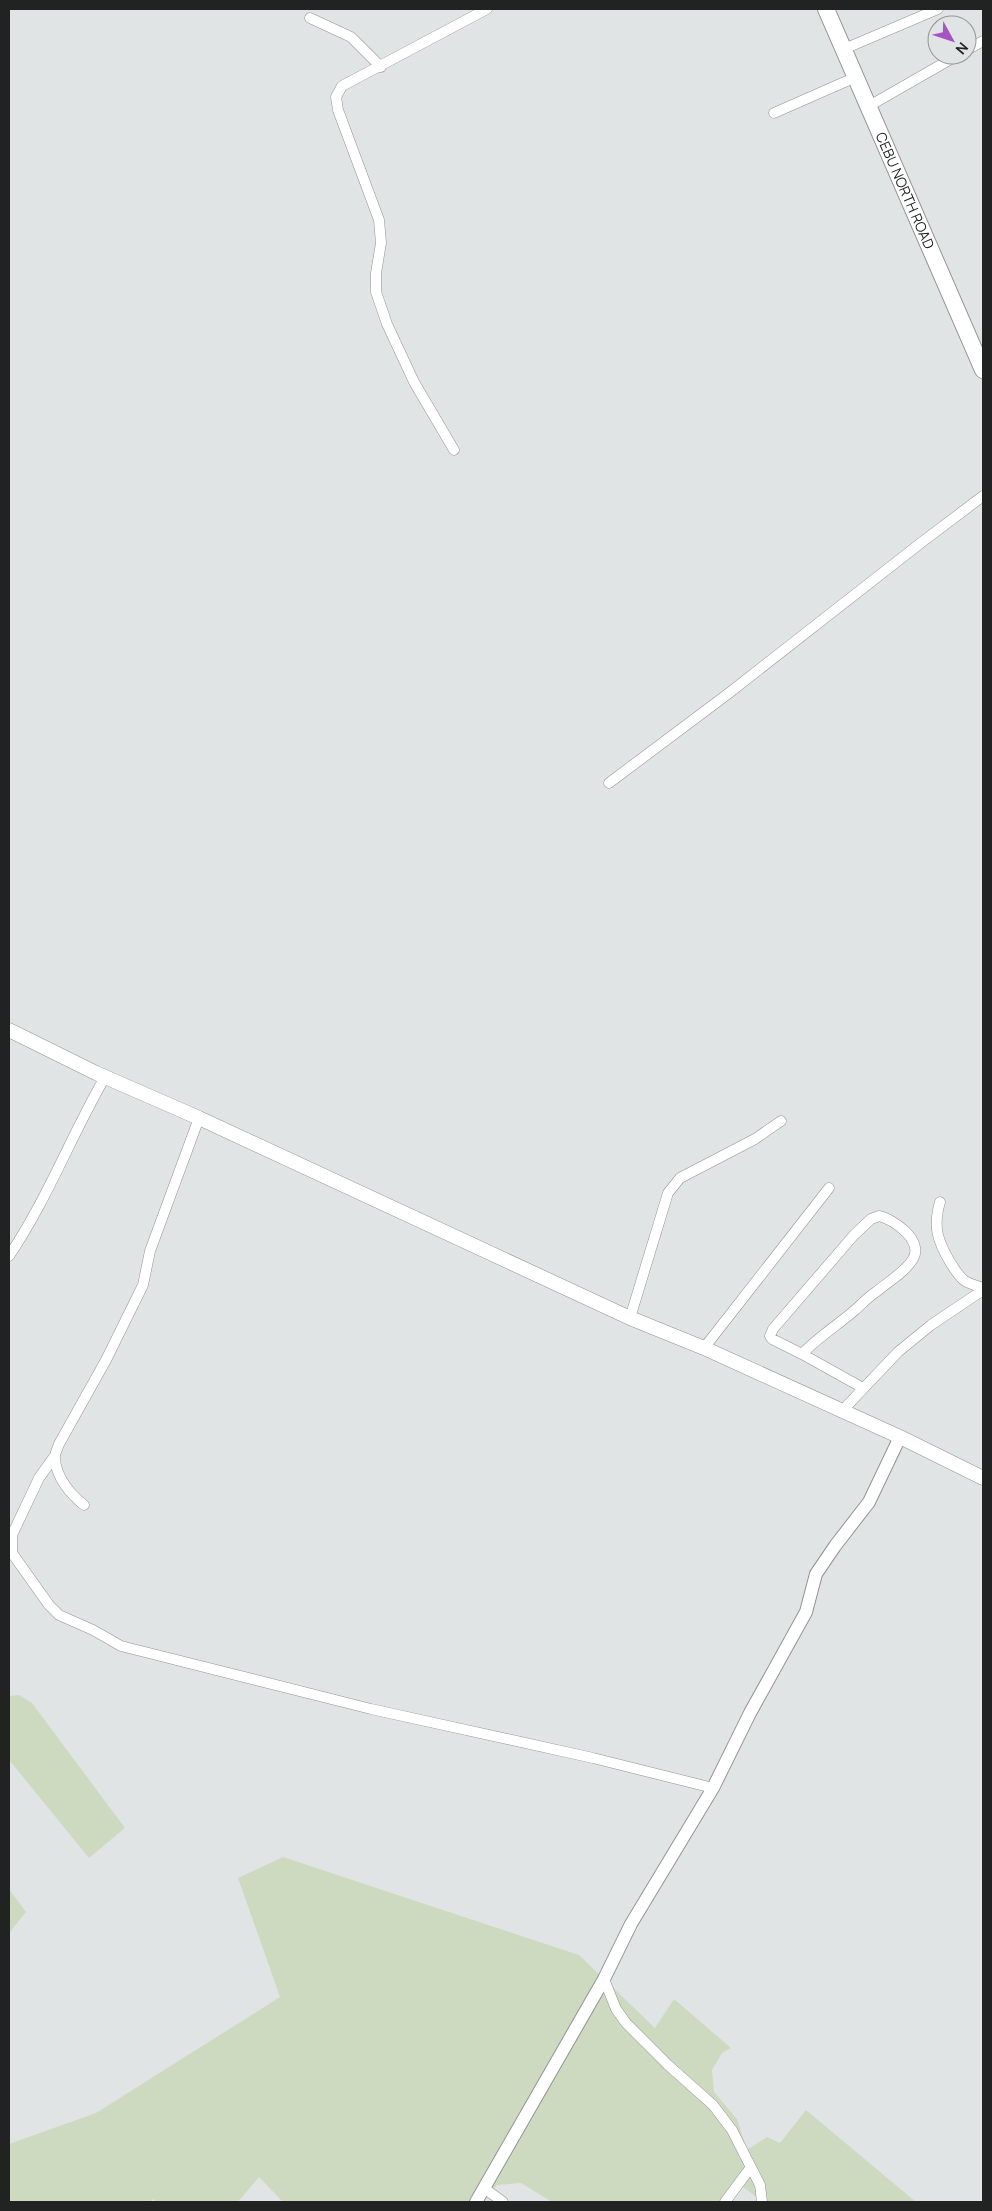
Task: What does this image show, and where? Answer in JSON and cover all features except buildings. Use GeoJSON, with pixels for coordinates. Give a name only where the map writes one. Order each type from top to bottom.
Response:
{"type":"FeatureCollection","features":[{"type":"Feature","properties":{"kind":"highway","name":"CEBU NORTH ROAD"},"geometry":{"type":"LineString","coordinates":[[826,9],[983,370]]}},
{"type":"Feature","properties":{"kind":"main road"},"geometry":{"type":"LineString","coordinates":[[9,1030],[105,1077],[199,1118],[630,1318],[704,1348],[983,1478]]}},
{"type":"Feature","properties":{"kind":"street"},"geometry":{"type":"LineString","coordinates":[[454,450],[414,382],[387,324],[376,292],[376,272],[381,242],[379,220],[338,110],[336,97],[342,86],[381,67],[487,9]]}},
{"type":"Feature","properties":{"kind":"street"},"geometry":{"type":"LineString","coordinates":[[844,50],[938,9]]}},
{"type":"Feature","properties":{"kind":"street"},"geometry":{"type":"LineString","coordinates":[[310,18],[352,37],[381,67]]}},
{"type":"Feature","properties":{"kind":"street"},"geometry":{"type":"LineString","coordinates":[[869,106],[941,65]]}},
{"type":"Feature","properties":{"kind":"street"},"geometry":{"type":"LineString","coordinates":[[774,113],[856,77]]}},
{"type":"Feature","properties":{"kind":"street"},"geometry":{"type":"LineString","coordinates":[[608,783],[729,693],[983,496]]}},
{"type":"Feature","properties":{"kind":"street"},"geometry":{"type":"LineString","coordinates":[[9,1256],[31,1223],[85,1112],[105,1077]]}},
{"type":"Feature","properties":{"kind":"street"},"geometry":{"type":"LineString","coordinates":[[199,1118],[150,1251],[143,1286],[54,1457],[39,1478],[12,1535],[12,1553],[49,1606],[65,1619],[93,1630],[121,1646],[138,1651],[371,1709],[593,1758],[713,1788]]}},
{"type":"Feature","properties":{"kind":"street"},"geometry":{"type":"LineString","coordinates":[[630,1318],[668,1193],[673,1185],[680,1178],[755,1139],[781,1121]]}},
{"type":"Feature","properties":{"kind":"street"},"geometry":{"type":"LineString","coordinates":[[704,1348],[829,1188]]}},
{"type":"Feature","properties":{"kind":"street"},"geometry":{"type":"LineString","coordinates":[[940,1202],[936,1222],[941,1247],[955,1270],[965,1281],[983,1289]]}},
{"type":"Feature","properties":{"kind":"street"},"geometry":{"type":"LineString","coordinates":[[802,1354],[826,1332],[903,1270],[914,1258],[915,1245],[905,1231],[895,1223],[879,1216],[871,1219],[854,1235],[772,1329],[770,1336],[772,1338],[863,1388]]}},
{"type":"Feature","properties":{"kind":"street"},"geometry":{"type":"LineString","coordinates":[[841,1412],[898,1352],[924,1330],[983,1289]]}},
{"type":"Feature","properties":{"kind":"street"},"geometry":{"type":"LineString","coordinates":[[476,2202],[604,1979],[631,1924],[713,1788],[750,1713],[806,1612],[816,1574],[869,1502],[900,1438]]}},
{"type":"Feature","properties":{"kind":"street"},"geometry":{"type":"LineString","coordinates":[[54,1457],[57,1472],[75,1498],[84,1505]]}},
{"type":"Feature","properties":{"kind":"street"},"geometry":{"type":"LineString","coordinates":[[604,1979],[616,2009],[626,2023],[668,2065],[713,2105],[732,2130],[760,2185],[762,2202]]}},
{"type":"Feature","properties":{"kind":"street"},"geometry":{"type":"LineString","coordinates":[[725,2202],[751,2168]]}},
{"type":"Feature","properties":{"kind":"street"},"geometry":{"type":"LineString","coordinates":[[484,2188],[503,2202]]}},
{"type":"Feature","properties":{"kind":"green space"},"geometry":{"type":"Polygon","coordinates":[[[19,1695],[32,1703],[125,1828],[89,1858],[9,1762],[9,1696],[19,1695]]]}},
{"type":"Feature","properties":{"kind":"green space"},"geometry":{"type":"Polygon","coordinates":[[[283,1857],[579,1955],[655,2028],[674,1999],[731,2048],[722,2053],[712,2070],[714,2092],[737,2119],[747,2150],[767,2137],[780,2143],[806,2110],[916,2202],[763,2202],[743,2187],[721,2202],[552,2202],[521,2183],[497,2185],[482,2202],[283,2202],[259,2177],[238,2202],[156,2202],[153,2199],[150,2202],[9,2202],[9,2144],[96,2113],[280,1997],[238,1878],[283,1857]]]}},
{"type":"Feature","properties":{"kind":"green space"},"geometry":{"type":"Polygon","coordinates":[[[9,1889],[26,1912],[9,1933],[9,1889]]]}}]}
